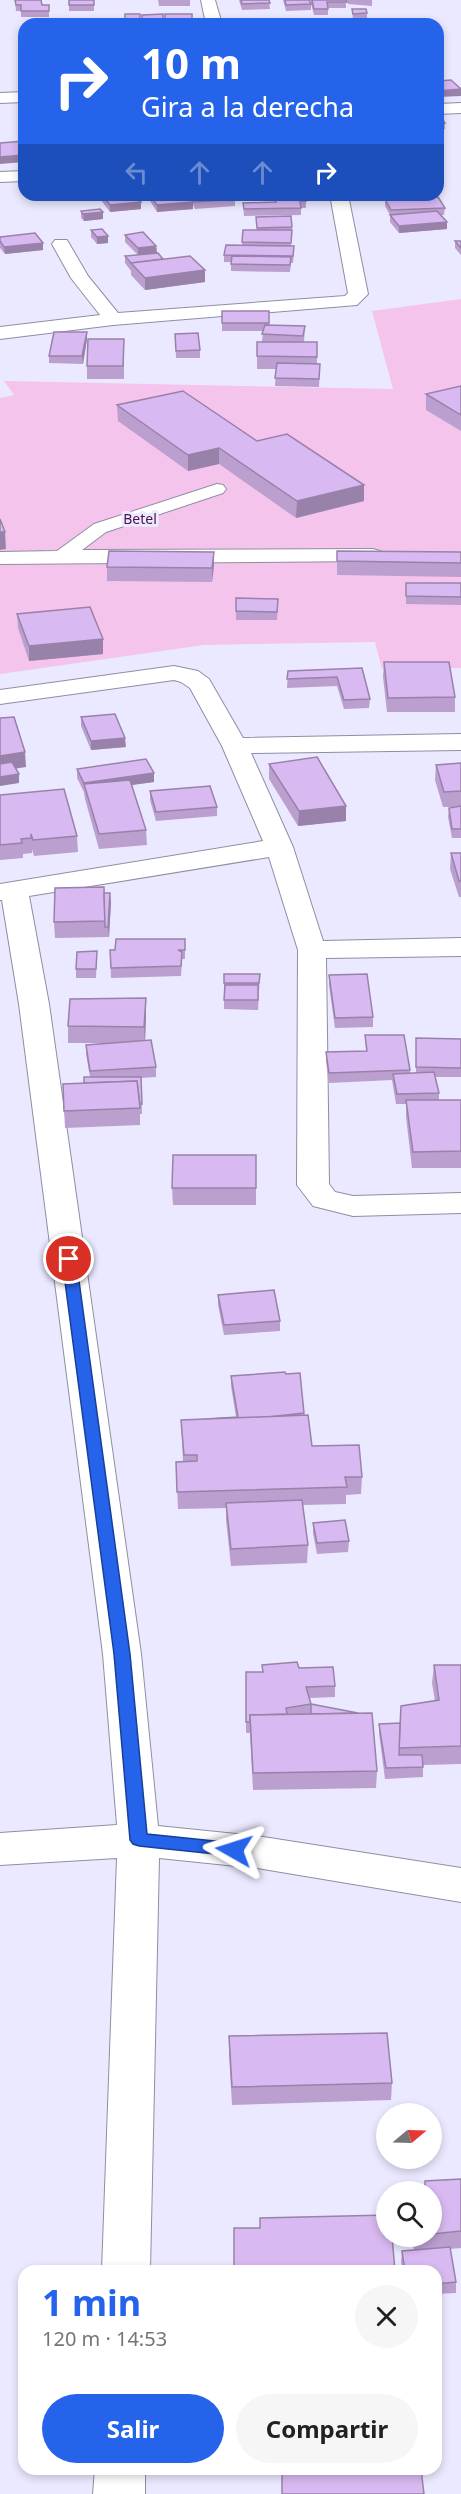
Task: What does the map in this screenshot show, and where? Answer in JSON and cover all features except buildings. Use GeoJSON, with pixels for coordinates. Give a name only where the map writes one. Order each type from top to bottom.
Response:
{"type":"FeatureCollection","features":[{"type":"Feature","properties":{"kind":"street"},"geometry":{"type":"LineString","coordinates":[[208,0],[212,18]]}},
{"type":"Feature","properties":{"kind":"street"},"geometry":{"type":"LineString","coordinates":[[0,98],[18,97]]}},
{"type":"Feature","properties":{"kind":"street"},"geometry":{"type":"LineString","coordinates":[[444,109],[461,108]]}},
{"type":"Feature","properties":{"kind":"street"},"geometry":{"type":"LineString","coordinates":[[0,177],[18,176]]}},
{"type":"Feature","properties":{"kind":"street"},"geometry":{"type":"LineString","coordinates":[[0,333],[113,319],[350,301],[358,294],[340,201]]}},
{"type":"Feature","properties":{"kind":"street"},"geometry":{"type":"LineString","coordinates":[[61,244],[80,278],[113,319]]}},
{"type":"Feature","properties":{"kind":"street"},"geometry":{"type":"LineString","coordinates":[[0,697],[174,673],[189,676],[200,684],[235,746],[279,848],[312,950],[313,1185],[324,1199],[353,1206],[461,1203]]}},
{"type":"Feature","properties":{"kind":"street"},"geometry":{"type":"LineString","coordinates":[[235,746],[461,742]]}},
{"type":"Feature","properties":{"kind":"street"},"geometry":{"type":"LineString","coordinates":[[126,2265],[139,1840],[122,1654],[34,1004],[7,891],[279,848]]}},
{"type":"Feature","properties":{"kind":"street"},"geometry":{"type":"LineString","coordinates":[[312,950],[461,947]]}},
{"type":"Feature","properties":{"kind":"street"},"geometry":{"type":"LineString","coordinates":[[0,1849],[139,1840],[257,1852],[461,1885]]}},
{"type":"Feature","properties":{"kind":"street"},"geometry":{"type":"LineString","coordinates":[[119,2494],[120,2475]]}},
{"type":"Feature","properties":{"kind":"lane"},"geometry":{"type":"LineString","coordinates":[[62,556],[100,528],[217,489]]}},
{"type":"Feature","properties":{"kind":"lane"},"geometry":{"type":"LineString","coordinates":[[0,558],[391,555]]}},
{"type":"Feature","properties":{"kind":"green space","name":"Betel"},"geometry":{"type":"Polygon","coordinates":[[[461,299],[461,668],[382,669],[375,642],[204,645],[0,674],[0,398],[14,395],[4,381],[393,389],[372,311],[461,299]]]}},
{"type":"Feature","properties":{"kind":"route"},"geometry":{"type":"LineString","coordinates":[[69,1259],[122,1654],[139,1840],[234,1850]]}}]}
